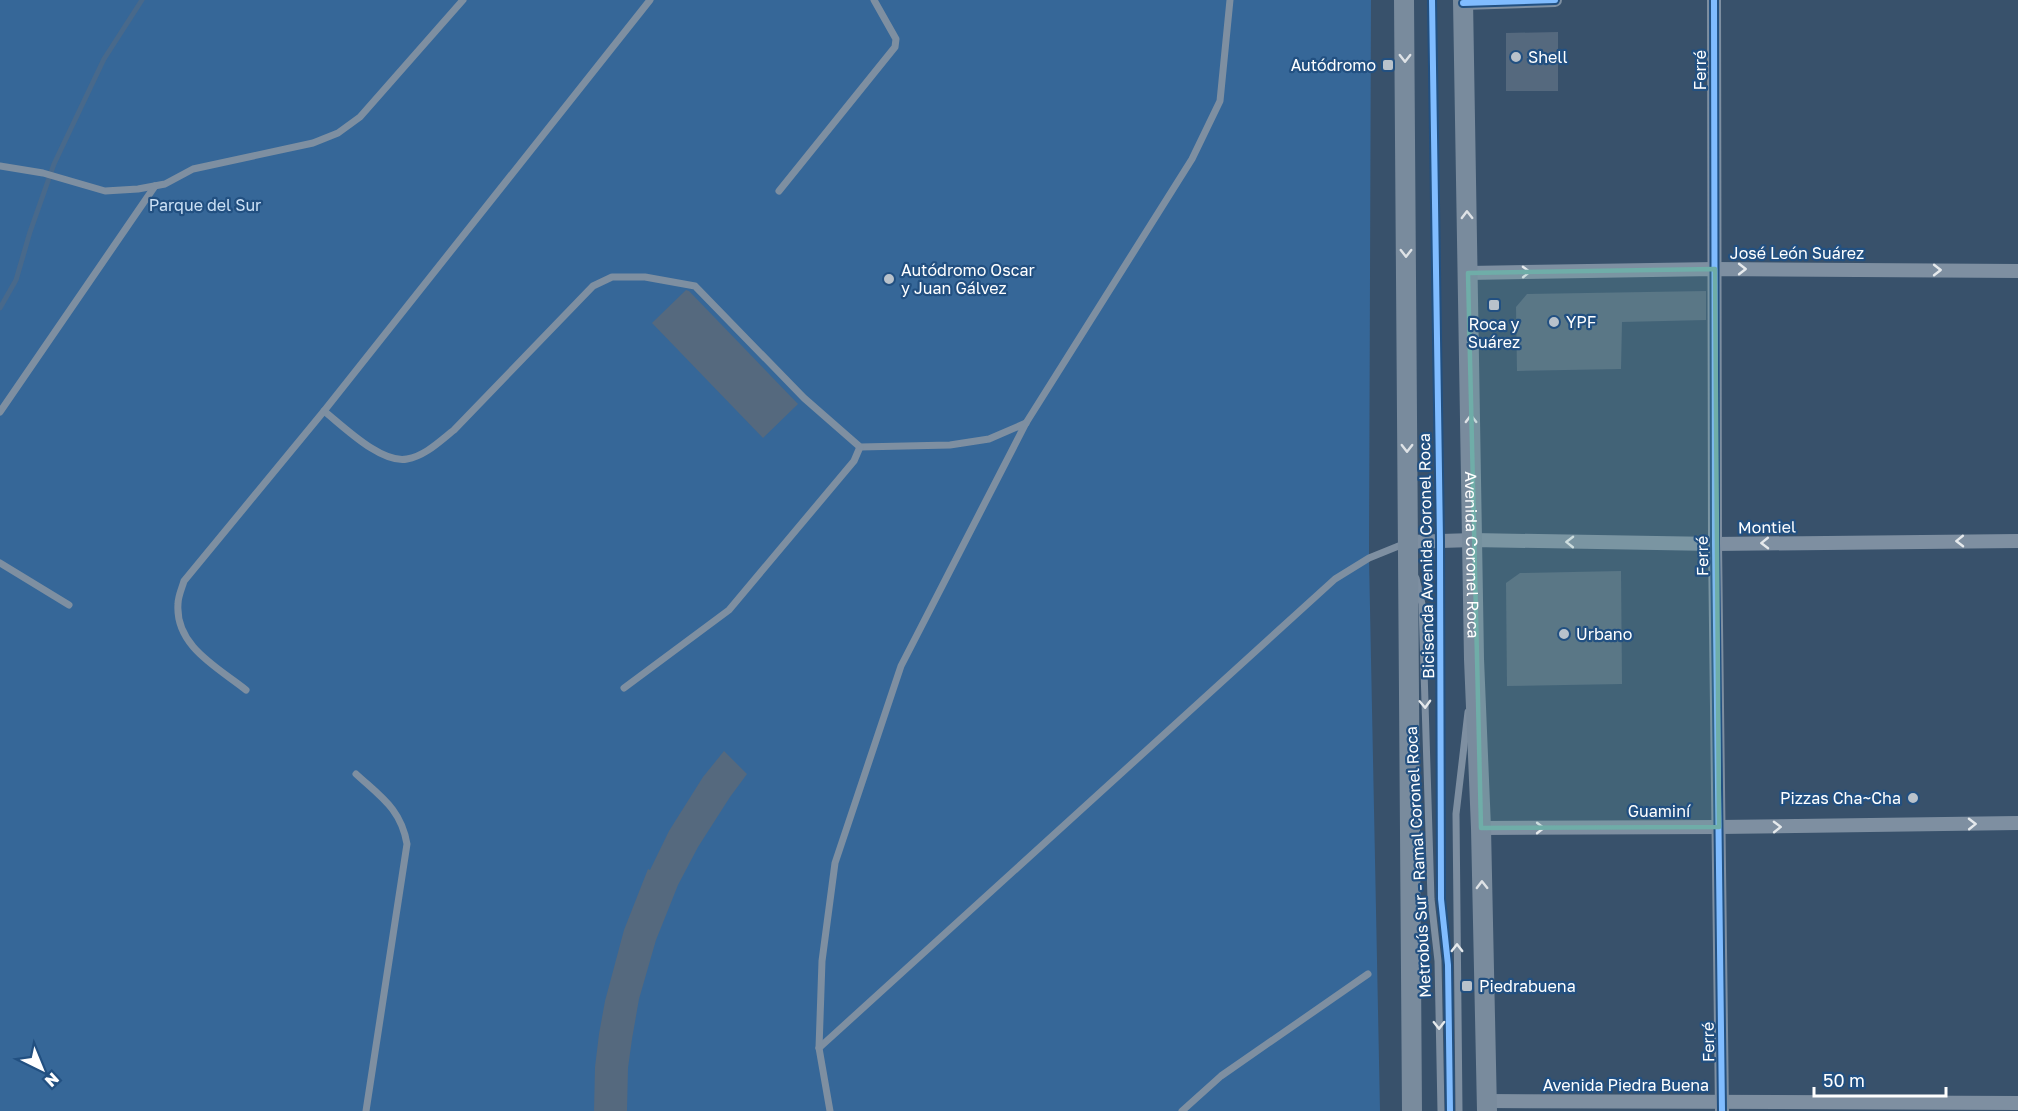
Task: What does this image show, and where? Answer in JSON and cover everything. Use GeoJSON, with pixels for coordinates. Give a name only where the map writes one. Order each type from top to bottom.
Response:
{"type":"FeatureCollection","features":[{"type":"Feature","properties":{"kind":"main road"},"geometry":{"type":"LineString","coordinates":[[1404,0],[1412,1111]]}},
{"type":"Feature","properties":{"kind":"main road","name":"Avenida Coronel Roca"},"geometry":{"type":"LineString","coordinates":[[1463,1],[1474,659],[1481,828],[1487,1106]]}},
{"type":"Feature","properties":{"kind":"street"},"geometry":{"type":"LineString","coordinates":[[1463,1],[1555,0]]}},
{"type":"Feature","properties":{"kind":"street","name":"Ferré"},"geometry":{"type":"LineString","coordinates":[[1714,0],[1715,544],[1722,1107]]}},
{"type":"Feature","properties":{"kind":"street","name":"José León Suárez"},"geometry":{"type":"LineString","coordinates":[[1468,273],[1714,269],[2018,271]]}},
{"type":"Feature","properties":{"kind":"street","name":"Montiel"},"geometry":{"type":"LineString","coordinates":[[1408,542],[1473,540],[1715,544],[2018,541]]}},
{"type":"Feature","properties":{"kind":"street","name":"Guaminí"},"geometry":{"type":"LineString","coordinates":[[1481,828],[2018,823]]}},
{"type":"Feature","properties":{"kind":"street","name":"Avenida Piedra Buena"},"geometry":{"type":"LineString","coordinates":[[1487,1106],[1722,1107],[2018,1103]]}},
{"type":"Feature","properties":{"kind":"lane"},"geometry":{"type":"LineString","coordinates":[[0,166],[43,173],[105,191],[138,189],[165,184],[193,169],[313,143],[338,133],[360,117],[464,0]]}},
{"type":"Feature","properties":{"kind":"lane"},"geometry":{"type":"LineString","coordinates":[[246,690],[195,651],[185,638],[178,622],[178,602],[184,581],[324,411],[650,0]]}},
{"type":"Feature","properties":{"kind":"lane"},"geometry":{"type":"LineString","coordinates":[[778,191],[895,47],[896,39],[874,0]]}},
{"type":"Feature","properties":{"kind":"lane"},"geometry":{"type":"LineString","coordinates":[[830,1111],[819,1048],[822,961],[835,863],[901,666],[1026,423],[1192,159],[1220,100],[1230,0]]}},
{"type":"Feature","properties":{"kind":"lane"},"geometry":{"type":"LineString","coordinates":[[0,412],[155,186]]}},
{"type":"Feature","properties":{"kind":"lane"},"geometry":{"type":"LineString","coordinates":[[324,411],[372,448],[387,456],[406,459],[422,453],[454,430],[593,286],[612,277],[645,277],[695,286],[804,398],[860,447],[951,445],[989,439],[1026,423]]}},
{"type":"Feature","properties":{"kind":"lane"},"geometry":{"type":"LineString","coordinates":[[624,688],[729,610],[854,461],[860,447]]}},
{"type":"Feature","properties":{"kind":"lane"},"geometry":{"type":"LineString","coordinates":[[819,1048],[1335,579],[1369,558],[1408,542]]}},
{"type":"Feature","properties":{"kind":"lane","name":"Metrobús Sur - Ramal Coronel Roca"},"geometry":{"type":"LineString","coordinates":[[1408,542],[1422,604],[1431,899],[1438,961],[1441,1111]]}},
{"type":"Feature","properties":{"kind":"lane"},"geometry":{"type":"LineString","coordinates":[[0,563],[69,605]]}},
{"type":"Feature","properties":{"kind":"lane","name":"Metrobús Sur - Ramal Coronel Roca"},"geometry":{"type":"LineString","coordinates":[[1459,1111],[1456,814],[1474,659]]}},
{"type":"Feature","properties":{"kind":"lane"},"geometry":{"type":"LineString","coordinates":[[356,774],[396,811],[404,827],[407,844],[366,1111]]}},
{"type":"Feature","properties":{"kind":"lane"},"geometry":{"type":"LineString","coordinates":[[1182,1111],[1221,1076],[1368,974]]}},
{"type":"Feature","properties":{"kind":"highlighted area"},"geometry":{"type":"Polygon","coordinates":[[[1715,269],[1719,827],[1481,828],[1468,273],[1715,269]]]}},
{"type":"Feature","properties":{"kind":"green space","name":"Autódromo Oscar y Juan Gálvez"},"geometry":{"type":"Polygon","coordinates":[[[0,0],[1371,0],[1369,558],[1380,1111],[0,1111],[0,0]]]}},
{"type":"Feature","properties":{"kind":"building"},"geometry":{"type":"Polygon","coordinates":[[[1558,32],[1558,91],[1506,91],[1506,33],[1558,32]]]}},
{"type":"Feature","properties":{"kind":"building"},"geometry":{"type":"Polygon","coordinates":[[[686,290],[798,404],[763,438],[652,323],[686,290]]]}},
{"type":"Feature","properties":{"kind":"building"},"geometry":{"type":"Polygon","coordinates":[[[1706,291],[1706,320],[1622,322],[1621,369],[1517,371],[1516,307],[1527,294],[1706,291]]]}},
{"type":"Feature","properties":{"kind":"building","name":"Urbano"},"geometry":{"type":"Polygon","coordinates":[[[1621,571],[1622,684],[1507,686],[1506,583],[1520,573],[1621,571]]]}},
{"type":"Feature","properties":{"kind":"building"},"geometry":{"type":"Polygon","coordinates":[[[724,751],[747,774],[698,847],[678,885],[656,940],[639,999],[632,1039],[628,1068],[627,1111],[594,1111],[595,1067],[599,1034],[605,1001],[624,930],[648,869],[650,870],[669,831],[703,777],[724,751]]]}},
{"type":"Feature","properties":{"kind":"waterway"},"geometry":{"type":"LineString","coordinates":[[0,308],[16,280],[54,164],[104,59],[142,0]]}},
{"type":"Feature","properties":{"kind":"cycle path","name":"Bicisenda Avenida Coronel Roca"},"geometry":{"type":"LineString","coordinates":[[1432,0],[1440,541],[1441,899],[1448,965],[1450,1111]]}},
{"type":"Feature","properties":{"kind":"cycle path"},"geometry":{"type":"LineString","coordinates":[[1463,3],[1555,0]]}},
{"type":"Feature","properties":{"kind":"cycle path"},"geometry":{"type":"LineString","coordinates":[[1714,0],[1715,544],[1722,1111]]}},
{"type":"Feature","properties":{"kind":"place","name":"Shell"},"geometry":{"type":"Point","coordinates":[1516,57]}},
{"type":"Feature","properties":{"kind":"place","name":"Autódromo"},"geometry":{"type":"Point","coordinates":[1388,65]}},
{"type":"Feature","properties":{"kind":"place","name":"Autódromo Oscar y Juan Gálvez"},"geometry":{"type":"Point","coordinates":[889,279]}},
{"type":"Feature","properties":{"kind":"place","name":"Roca y Suárez"},"geometry":{"type":"Point","coordinates":[1494,305]}},
{"type":"Feature","properties":{"kind":"place","name":"YPF"},"geometry":{"type":"Point","coordinates":[1554,322]}},
{"type":"Feature","properties":{"kind":"place","name":"Urbano"},"geometry":{"type":"Point","coordinates":[1564,634]}},
{"type":"Feature","properties":{"kind":"place","name":"Pizzas Cha~Cha"},"geometry":{"type":"Point","coordinates":[1913,798]}},
{"type":"Feature","properties":{"kind":"place","name":"Piedrabuena"},"geometry":{"type":"Point","coordinates":[1467,986]}},
{"type":"Feature","properties":{"kind":"park label","name":"Parque del Sur"},"geometry":{"type":"Point","coordinates":[205,205]}}]}
